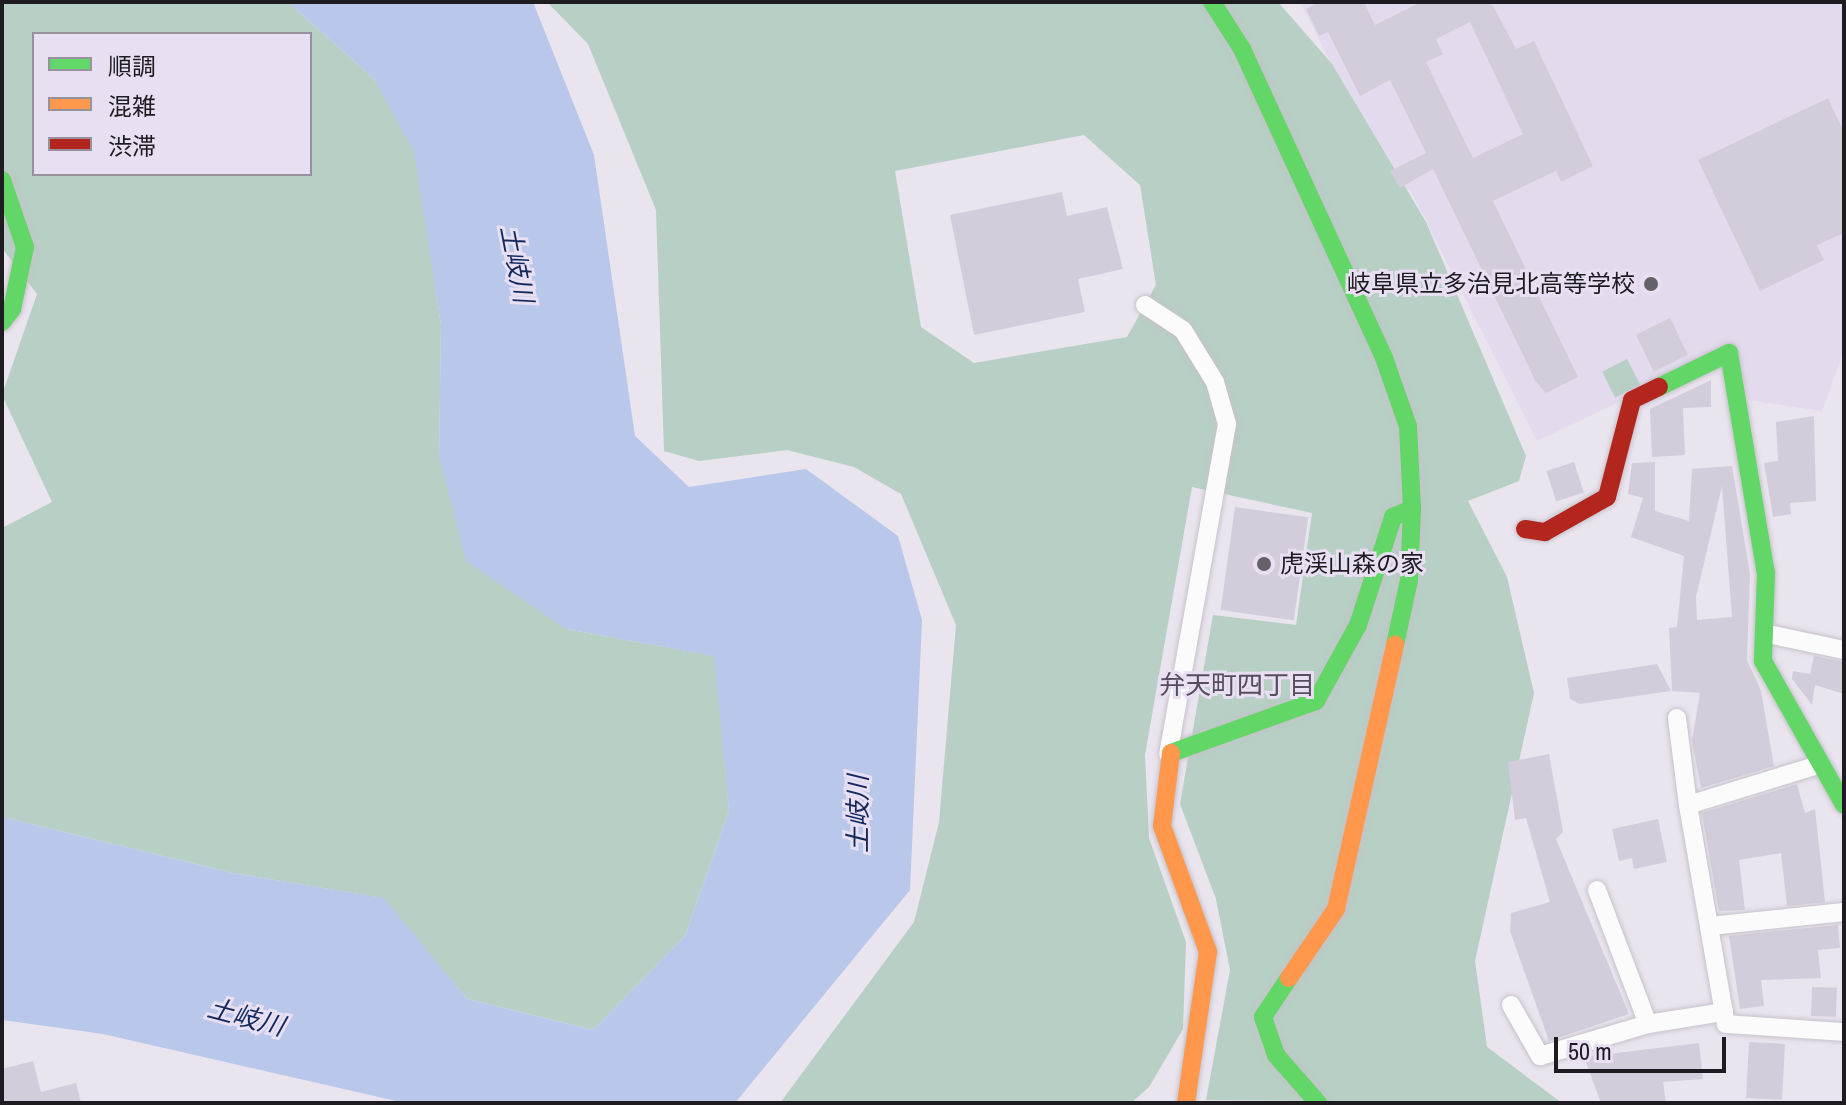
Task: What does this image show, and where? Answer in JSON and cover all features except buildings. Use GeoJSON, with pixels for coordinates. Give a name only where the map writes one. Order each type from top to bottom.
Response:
{"type":"FeatureCollection","features":[{"type":"Feature","properties":{"kind":"street"},"geometry":{"type":"LineString","coordinates":[[1212,2],[1242,49],[1384,358],[1408,426],[1412,509],[1409,580],[1336,909],[1263,1017],[1276,1055],[1318,1103]]}},
{"type":"Feature","properties":{"kind":"street"},"geometry":{"type":"LineString","coordinates":[[2,180],[25,247],[12,309],[2,322]]}},
{"type":"Feature","properties":{"kind":"street"},"geometry":{"type":"LineString","coordinates":[[1145,305],[1183,330],[1215,382],[1227,424],[1168,754],[1162,826],[1208,952],[1186,1103]]}},
{"type":"Feature","properties":{"kind":"street"},"geometry":{"type":"LineString","coordinates":[[1525,529],[1545,532],[1607,497],[1632,400],[1729,353],[1766,573],[1768,634],[1763,661],[1818,765],[1844,804]]}},
{"type":"Feature","properties":{"kind":"street"},"geometry":{"type":"LineString","coordinates":[[1168,754],[1316,701],[1358,625],[1389,547],[1393,517],[1412,509]]}},
{"type":"Feature","properties":{"kind":"street"},"geometry":{"type":"LineString","coordinates":[[1768,634],[1844,650]]}},
{"type":"Feature","properties":{"kind":"street"},"geometry":{"type":"LineString","coordinates":[[1677,718],[1688,805],[1726,1024],[1844,1032]]}},
{"type":"Feature","properties":{"kind":"street"},"geometry":{"type":"LineString","coordinates":[[1688,805],[1818,765]]}},
{"type":"Feature","properties":{"kind":"street"},"geometry":{"type":"LineString","coordinates":[[1597,890],[1648,1024]]}},
{"type":"Feature","properties":{"kind":"street"},"geometry":{"type":"LineString","coordinates":[[1710,926],[1844,912]]}},
{"type":"Feature","properties":{"kind":"street"},"geometry":{"type":"LineString","coordinates":[[1511,1005],[1540,1056],[1648,1024],[1724,1012]]}},
{"type":"Feature","properties":{"kind":"shaded area","name":"岐阜県立多治見北高等学校"},"geometry":{"type":"Polygon","coordinates":[[[1300,2],[1844,2],[1844,351],[1822,411],[1748,400],[1733,348],[1537,441],[1410,189],[1399,196],[1300,2]]]}},
{"type":"Feature","properties":{"kind":"green space"},"geometry":{"type":"Polygon","coordinates":[[[2,2],[288,2],[374,79],[415,152],[441,325],[439,457],[566,629],[715,656],[729,811],[685,936],[593,1030],[467,999],[383,898],[233,873],[2,817],[2,528],[52,502],[2,395],[37,294],[2,248],[2,2]]]}},
{"type":"Feature","properties":{"kind":"green space"},"geometry":{"type":"Polygon","coordinates":[[[547,2],[1278,2],[1332,64],[1426,222],[1526,456],[1519,481],[1468,501],[1507,577],[1534,693],[1475,961],[1487,1047],[1562,1103],[1206,1100],[1230,970],[1216,899],[1180,804],[1213,615],[1296,625],[1312,513],[1192,487],[1145,755],[1149,838],[1186,942],[1183,1029],[1149,1087],[1131,1103],[780,1103],[914,922],[939,822],[956,625],[901,494],[854,467],[787,450],[699,461],[664,451],[656,210],[588,44],[547,2]],[[1084,135],[895,171],[921,327],[974,363],[1127,337],[1156,285],[1140,185],[1084,135]]]}},
{"type":"Feature","properties":{"kind":"green space"},"geometry":{"type":"Polygon","coordinates":[[[1627,359],[1640,385],[1615,398],[1602,372],[1627,359]]]}},
{"type":"Feature","properties":{"kind":"water","name":"土岐川"},"geometry":{"type":"Polygon","coordinates":[[[288,2],[533,2],[594,155],[635,436],[689,487],[806,469],[898,536],[922,620],[910,890],[735,1103],[405,1103],[103,1034],[2,1020],[2,817],[233,873],[384,898],[467,999],[593,1030],[685,936],[729,811],[714,656],[566,629],[466,561],[439,457],[441,325],[414,152],[374,79],[288,2]]]}},
{"type":"Feature","properties":{"kind":"traffic: fast"},"geometry":{"type":"LineString","coordinates":[[1212,2],[1242,49],[1384,358],[1408,426],[1412,509]]}},
{"type":"Feature","properties":{"kind":"traffic: fast"},"geometry":{"type":"LineString","coordinates":[[2,180],[25,247],[12,309],[2,322]]}},
{"type":"Feature","properties":{"kind":"traffic: fast"},"geometry":{"type":"LineString","coordinates":[[1659,387],[1729,353],[1766,573],[1763,661],[1844,805]]}},
{"type":"Feature","properties":{"kind":"traffic: fast"},"geometry":{"type":"LineString","coordinates":[[1171,753],[1316,701],[1358,625],[1393,517],[1412,509],[1409,580],[1395,645]]}},
{"type":"Feature","properties":{"kind":"traffic: fast"},"geometry":{"type":"LineString","coordinates":[[1289,978],[1263,1017],[1276,1055],[1318,1103]]}},
{"type":"Feature","properties":{"kind":"traffic: slow"},"geometry":{"type":"LineString","coordinates":[[1289,978],[1336,909],[1395,645]]}},
{"type":"Feature","properties":{"kind":"traffic: slow"},"geometry":{"type":"LineString","coordinates":[[1171,753],[1162,826],[1208,952],[1186,1103]]}},
{"type":"Feature","properties":{"kind":"traffic: jam"},"geometry":{"type":"LineString","coordinates":[[1525,529],[1545,532],[1607,497],[1632,400],[1659,387]]}},
{"type":"Feature","properties":{"kind":"place","name":"岐阜県立多治見北高等学校"},"geometry":{"type":"Point","coordinates":[1651,284]}},
{"type":"Feature","properties":{"kind":"place","name":"虎渓山森の家"},"geometry":{"type":"Point","coordinates":[1264,564]}},
{"type":"Feature","properties":{"kind":"district","name":"弁天町四丁目"},"geometry":{"type":"Point","coordinates":[1237,685]}}]}
